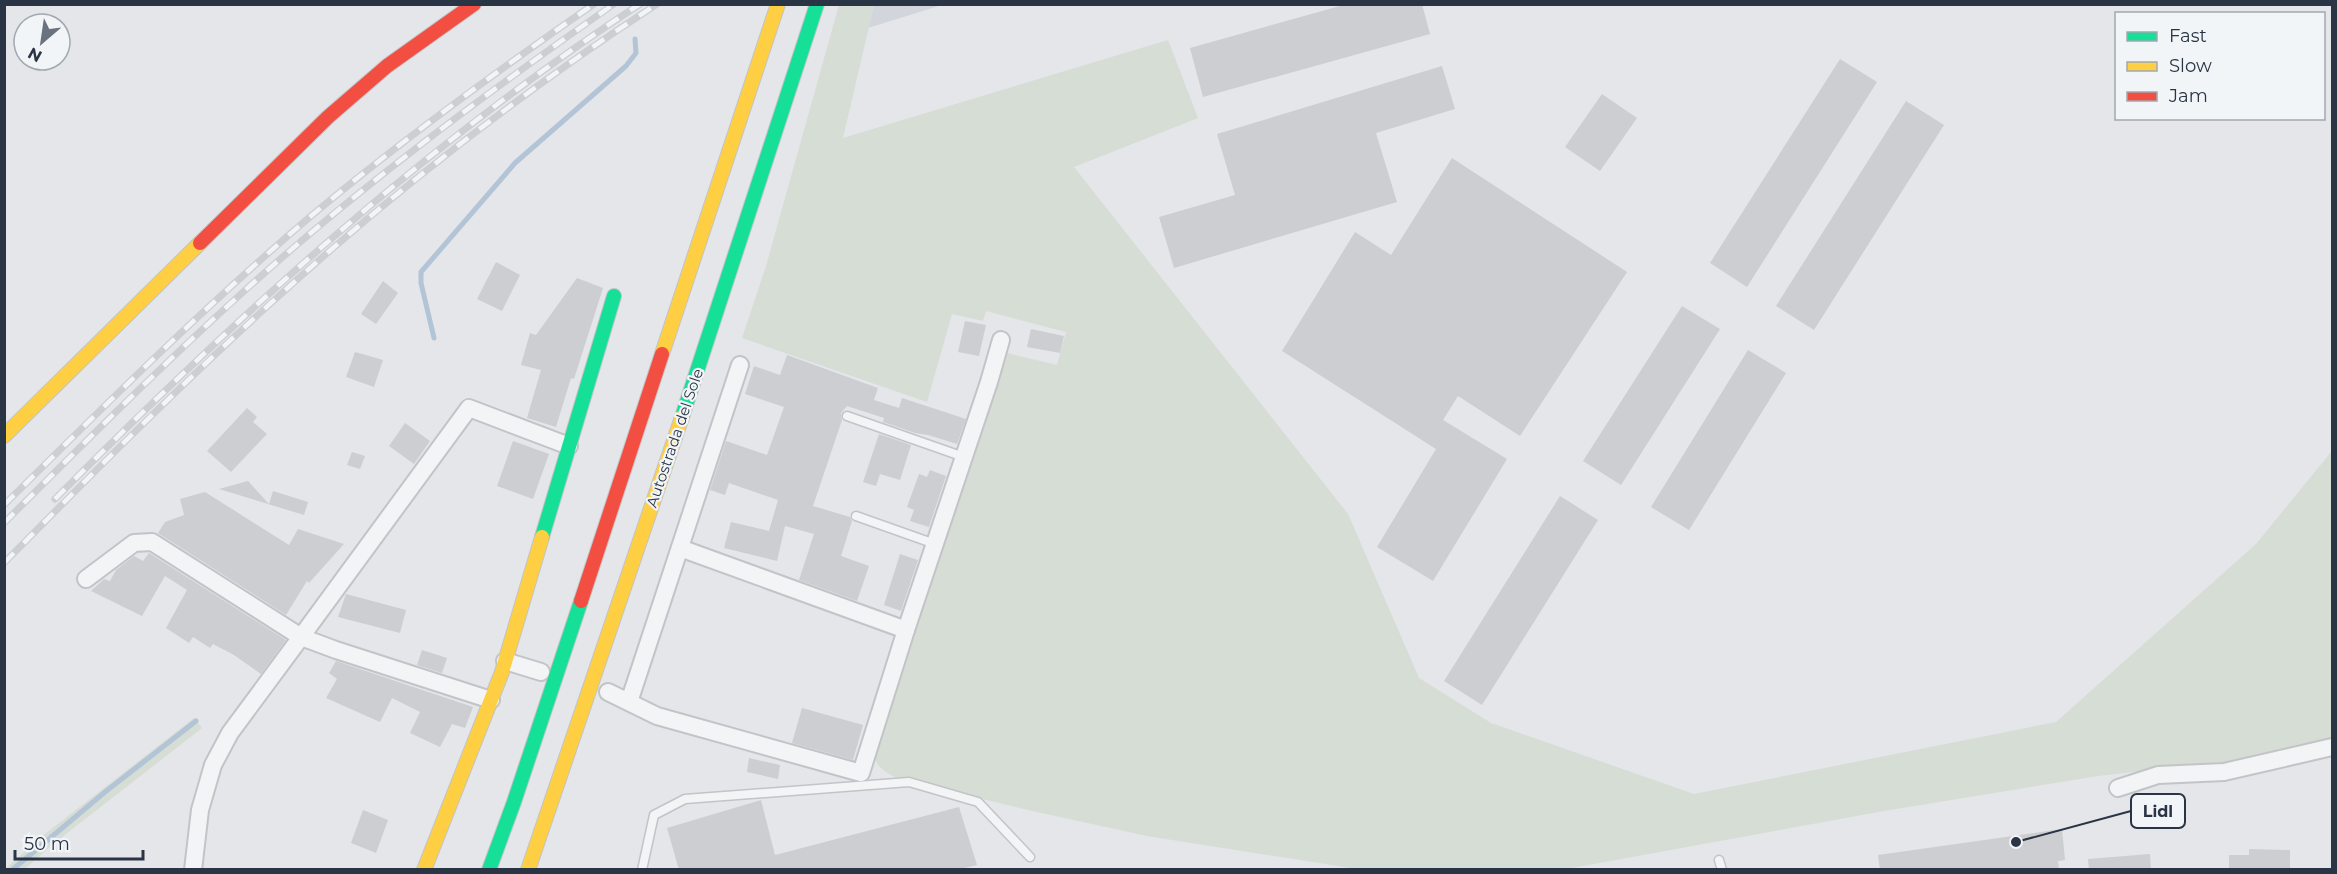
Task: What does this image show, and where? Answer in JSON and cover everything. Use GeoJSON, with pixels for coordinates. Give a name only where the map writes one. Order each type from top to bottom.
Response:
{"type":"FeatureCollection","features":[{"type":"Feature","properties":{"kind":"main road"},"geometry":{"type":"LineString","coordinates":[[4,435],[328,117],[387,66],[474,4]]}},
{"type":"Feature","properties":{"kind":"main road"},"geometry":{"type":"LineString","coordinates":[[489,870],[517,792],[778,4]]}},
{"type":"Feature","properties":{"kind":"main road","name":"Autostrada del Sole"},"geometry":{"type":"LineString","coordinates":[[528,870],[686,405],[817,4]]}},
{"type":"Feature","properties":{"kind":"main road"},"geometry":{"type":"LineString","coordinates":[[424,870],[505,661],[614,296]]}},
{"type":"Feature","properties":{"kind":"street"},"geometry":{"type":"LineString","coordinates":[[608,692],[657,716],[861,773],[1001,340]]}},
{"type":"Feature","properties":{"kind":"street"},"geometry":{"type":"LineString","coordinates":[[629,702],[740,365]]}},
{"type":"Feature","properties":{"kind":"street"},"geometry":{"type":"LineString","coordinates":[[193,870],[200,810],[213,765],[230,733],[469,408],[569,446]]}},
{"type":"Feature","properties":{"kind":"street"},"geometry":{"type":"LineString","coordinates":[[86,579],[134,543],[152,542],[301,637],[491,700]]}},
{"type":"Feature","properties":{"kind":"street"},"geometry":{"type":"LineString","coordinates":[[680,548],[906,630]]}},
{"type":"Feature","properties":{"kind":"street"},"geometry":{"type":"LineString","coordinates":[[505,661],[541,672]]}},
{"type":"Feature","properties":{"kind":"street"},"geometry":{"type":"LineString","coordinates":[[2118,788],[2158,776],[2224,772],[2332,747]]}},
{"type":"Feature","properties":{"kind":"lane"},"geometry":{"type":"LineString","coordinates":[[846,416],[964,457]]}},
{"type":"Feature","properties":{"kind":"lane"},"geometry":{"type":"LineString","coordinates":[[856,516],[935,544]]}},
{"type":"Feature","properties":{"kind":"lane"},"geometry":{"type":"LineString","coordinates":[[642,870],[654,816],[686,799],[909,782],[978,802],[1030,857]]}},
{"type":"Feature","properties":{"kind":"lane"},"geometry":{"type":"LineString","coordinates":[[1719,860],[1722,870]]}},
{"type":"Feature","properties":{"kind":"shaded area"},"geometry":{"type":"Polygon","coordinates":[[[839,5],[874,5],[843,138],[1168,40],[1198,118],[1074,167],[1348,514],[1419,678],[1491,723],[1694,794],[2056,722],[2256,544],[2332,451],[2332,739],[2214,768],[2098,776],[1884,811],[1561,870],[1357,869],[1147,836],[899,779],[881,768],[873,749],[1007,353],[1057,365],[1066,332],[986,311],[983,321],[952,314],[927,402],[742,338],[766,266],[839,5]]]}},
{"type":"Feature","properties":{"kind":"shaded area"},"geometry":{"type":"Polygon","coordinates":[[[874,5],[942,5],[868,28],[874,5]]]}},
{"type":"Feature","properties":{"kind":"shaded area"},"geometry":{"type":"Polygon","coordinates":[[[194,718],[202,728],[53,844],[25,869],[5,869],[45,834],[194,718]]]}},
{"type":"Feature","properties":{"kind":"building"},"geometry":{"type":"Polygon","coordinates":[[[1347,4],[1422,4],[1430,34],[1203,97],[1190,48],[1347,4]]]}},
{"type":"Feature","properties":{"kind":"building"},"geometry":{"type":"Polygon","coordinates":[[[1840,59],[1877,82],[1747,287],[1710,263],[1840,59]]]}},
{"type":"Feature","properties":{"kind":"building"},"geometry":{"type":"Polygon","coordinates":[[[1442,66],[1455,109],[1376,133],[1397,202],[1174,268],[1159,217],[1235,195],[1217,134],[1442,66]]]}},
{"type":"Feature","properties":{"kind":"building"},"geometry":{"type":"Polygon","coordinates":[[[1602,94],[1637,118],[1600,171],[1565,147],[1602,94]]]}},
{"type":"Feature","properties":{"kind":"building"},"geometry":{"type":"Polygon","coordinates":[[[1906,101],[1944,125],[1814,330],[1776,306],[1906,101]]]}},
{"type":"Feature","properties":{"kind":"building"},"geometry":{"type":"Polygon","coordinates":[[[1452,158],[1627,272],[1520,436],[1458,396],[1443,420],[1507,459],[1433,581],[1377,547],[1436,449],[1282,351],[1355,232],[1391,255],[1452,158]]]}},
{"type":"Feature","properties":{"kind":"building"},"geometry":{"type":"Polygon","coordinates":[[[496,262],[520,275],[502,311],[477,299],[496,262]]]}},
{"type":"Feature","properties":{"kind":"building"},"geometry":{"type":"Polygon","coordinates":[[[577,278],[603,288],[556,427],[527,418],[541,370],[521,365],[530,333],[536,335],[577,278]]]}},
{"type":"Feature","properties":{"kind":"building"},"geometry":{"type":"Polygon","coordinates":[[[383,281],[398,293],[376,324],[361,314],[383,281]]]}},
{"type":"Feature","properties":{"kind":"building"},"geometry":{"type":"Polygon","coordinates":[[[1682,306],[1720,329],[1621,485],[1583,461],[1682,306]]]}},
{"type":"Feature","properties":{"kind":"building"},"geometry":{"type":"Polygon","coordinates":[[[965,321],[986,325],[979,356],[958,352],[965,321]]]}},
{"type":"Feature","properties":{"kind":"building"},"geometry":{"type":"Polygon","coordinates":[[[1031,329],[1064,336],[1060,353],[1027,347],[1031,329]]]}},
{"type":"Feature","properties":{"kind":"building"},"geometry":{"type":"Polygon","coordinates":[[[1748,350],[1786,373],[1689,530],[1651,507],[1748,350]]]}},
{"type":"Feature","properties":{"kind":"building"},"geometry":{"type":"Polygon","coordinates":[[[355,352],[383,360],[374,387],[346,377],[355,352]]]}},
{"type":"Feature","properties":{"kind":"building"},"geometry":{"type":"Polygon","coordinates":[[[787,355],[878,388],[874,400],[899,408],[902,398],[966,419],[957,444],[883,422],[884,418],[847,406],[841,413],[842,420],[813,506],[850,517],[852,521],[841,556],[869,566],[857,601],[799,580],[814,534],[785,526],[777,561],[724,548],[731,522],[769,531],[778,500],[729,483],[725,495],[710,490],[726,441],[767,455],[784,407],[745,394],[754,366],[780,375],[787,355]]]}},
{"type":"Feature","properties":{"kind":"building"},"geometry":{"type":"Polygon","coordinates":[[[247,408],[257,417],[253,422],[267,434],[231,472],[207,451],[247,408]]]}},
{"type":"Feature","properties":{"kind":"building"},"geometry":{"type":"Polygon","coordinates":[[[405,423],[430,441],[414,464],[389,446],[405,423]]]}},
{"type":"Feature","properties":{"kind":"building"},"geometry":{"type":"Polygon","coordinates":[[[879,434],[911,445],[900,480],[880,474],[876,486],[863,482],[879,434]]]}},
{"type":"Feature","properties":{"kind":"building"},"geometry":{"type":"Polygon","coordinates":[[[513,441],[549,454],[533,499],[497,486],[513,441]]]}},
{"type":"Feature","properties":{"kind":"building"},"geometry":{"type":"Polygon","coordinates":[[[352,452],[365,456],[360,469],[347,465],[352,452]]]}},
{"type":"Feature","properties":{"kind":"building"},"geometry":{"type":"Polygon","coordinates":[[[930,470],[946,476],[929,527],[910,521],[914,510],[907,507],[919,474],[927,477],[930,470]]]}},
{"type":"Feature","properties":{"kind":"building"},"geometry":{"type":"Polygon","coordinates":[[[248,481],[269,504],[273,491],[308,502],[304,515],[219,489],[248,481]]]}},
{"type":"Feature","properties":{"kind":"building"},"geometry":{"type":"Polygon","coordinates":[[[205,492],[289,545],[298,529],[344,544],[309,583],[307,581],[286,615],[158,533],[165,522],[184,515],[180,499],[205,492]]]}},
{"type":"Feature","properties":{"kind":"building"},"geometry":{"type":"Polygon","coordinates":[[[1560,496],[1598,520],[1482,705],[1444,681],[1560,496]]]}},
{"type":"Feature","properties":{"kind":"building"},"geometry":{"type":"Polygon","coordinates":[[[149,553],[286,640],[261,674],[234,655],[213,644],[210,648],[193,637],[189,643],[166,628],[187,590],[165,576],[142,616],[91,591],[104,579],[110,581],[116,570],[134,556],[143,561],[149,553]]]}},
{"type":"Feature","properties":{"kind":"building"},"geometry":{"type":"Polygon","coordinates":[[[900,554],[918,560],[901,611],[884,605],[900,554]]]}},
{"type":"Feature","properties":{"kind":"building"},"geometry":{"type":"Polygon","coordinates":[[[346,594],[406,610],[400,633],[338,617],[346,594]]]}},
{"type":"Feature","properties":{"kind":"building"},"geometry":{"type":"Polygon","coordinates":[[[422,650],[447,658],[442,673],[417,665],[422,650]]]}},
{"type":"Feature","properties":{"kind":"building"},"geometry":{"type":"Polygon","coordinates":[[[336,661],[473,707],[465,728],[452,724],[440,747],[410,733],[420,712],[392,698],[380,722],[326,698],[337,679],[329,673],[336,661]]]}},
{"type":"Feature","properties":{"kind":"building"},"geometry":{"type":"Polygon","coordinates":[[[802,708],[863,725],[853,760],[792,743],[802,708]]]}},
{"type":"Feature","properties":{"kind":"building"},"geometry":{"type":"Polygon","coordinates":[[[749,758],[780,765],[778,779],[747,772],[749,758]]]}},
{"type":"Feature","properties":{"kind":"building"},"geometry":{"type":"Polygon","coordinates":[[[761,800],[775,855],[959,807],[977,865],[956,870],[679,870],[667,828],[761,800]]]}},
{"type":"Feature","properties":{"kind":"building"},"geometry":{"type":"Polygon","coordinates":[[[363,810],[388,820],[376,853],[351,843],[363,810]]]}},
{"type":"Feature","properties":{"kind":"building"},"geometry":{"type":"Polygon","coordinates":[[[2062,829],[2065,860],[2058,861],[2059,870],[1880,870],[1878,855],[2062,829]]]}},
{"type":"Feature","properties":{"kind":"building"},"geometry":{"type":"Polygon","coordinates":[[[2249,849],[2290,850],[2290,870],[2229,870],[2229,855],[2249,855],[2249,849]]]}},
{"type":"Feature","properties":{"kind":"building"},"geometry":{"type":"Polygon","coordinates":[[[2150,854],[2151,870],[2089,870],[2088,859],[2150,854]]]}},
{"type":"Feature","properties":{"kind":"waterway"},"geometry":{"type":"LineString","coordinates":[[434,338],[421,283],[421,272],[515,163],[626,66],[636,53],[635,39]]}},
{"type":"Feature","properties":{"kind":"waterway"},"geometry":{"type":"LineString","coordinates":[[12,870],[105,792],[196,721]]}},
{"type":"Feature","properties":{"kind":"railway"},"geometry":{"type":"LineString","coordinates":[[4,505],[193,321],[311,216],[450,107],[594,4]]}},
{"type":"Feature","properties":{"kind":"railway"},"geometry":{"type":"LineString","coordinates":[[4,523],[151,378],[286,254],[424,142],[614,4]]}},
{"type":"Feature","properties":{"kind":"railway"},"geometry":{"type":"LineString","coordinates":[[55,499],[192,365],[334,236],[483,115],[640,4]]}},
{"type":"Feature","properties":{"kind":"railway"},"geometry":{"type":"LineString","coordinates":[[4,563],[195,374],[354,230],[502,112],[657,4]]}},
{"type":"Feature","properties":{"kind":"traffic: fast"},"geometry":{"type":"LineString","coordinates":[[682,417],[817,4]]}},
{"type":"Feature","properties":{"kind":"traffic: fast"},"geometry":{"type":"LineString","coordinates":[[542,537],[614,296]]}},
{"type":"Feature","properties":{"kind":"traffic: fast"},"geometry":{"type":"LineString","coordinates":[[489,870],[581,601]]}},
{"type":"Feature","properties":{"kind":"traffic: slow"},"geometry":{"type":"LineString","coordinates":[[662,354],[778,4]]}},
{"type":"Feature","properties":{"kind":"traffic: slow"},"geometry":{"type":"LineString","coordinates":[[4,436],[200,243]]}},
{"type":"Feature","properties":{"kind":"traffic: slow"},"geometry":{"type":"LineString","coordinates":[[528,870],[682,417]]}},
{"type":"Feature","properties":{"kind":"traffic: slow"},"geometry":{"type":"LineString","coordinates":[[424,870],[502,672],[542,537]]}},
{"type":"Feature","properties":{"kind":"traffic: jam"},"geometry":{"type":"LineString","coordinates":[[200,243],[328,117],[387,66],[474,4]]}},
{"type":"Feature","properties":{"kind":"traffic: jam"},"geometry":{"type":"LineString","coordinates":[[581,601],[662,354]]}},
{"type":"Feature","properties":{"kind":"place","name":"Lidl"},"geometry":{"type":"Point","coordinates":[2016,842]}}]}
